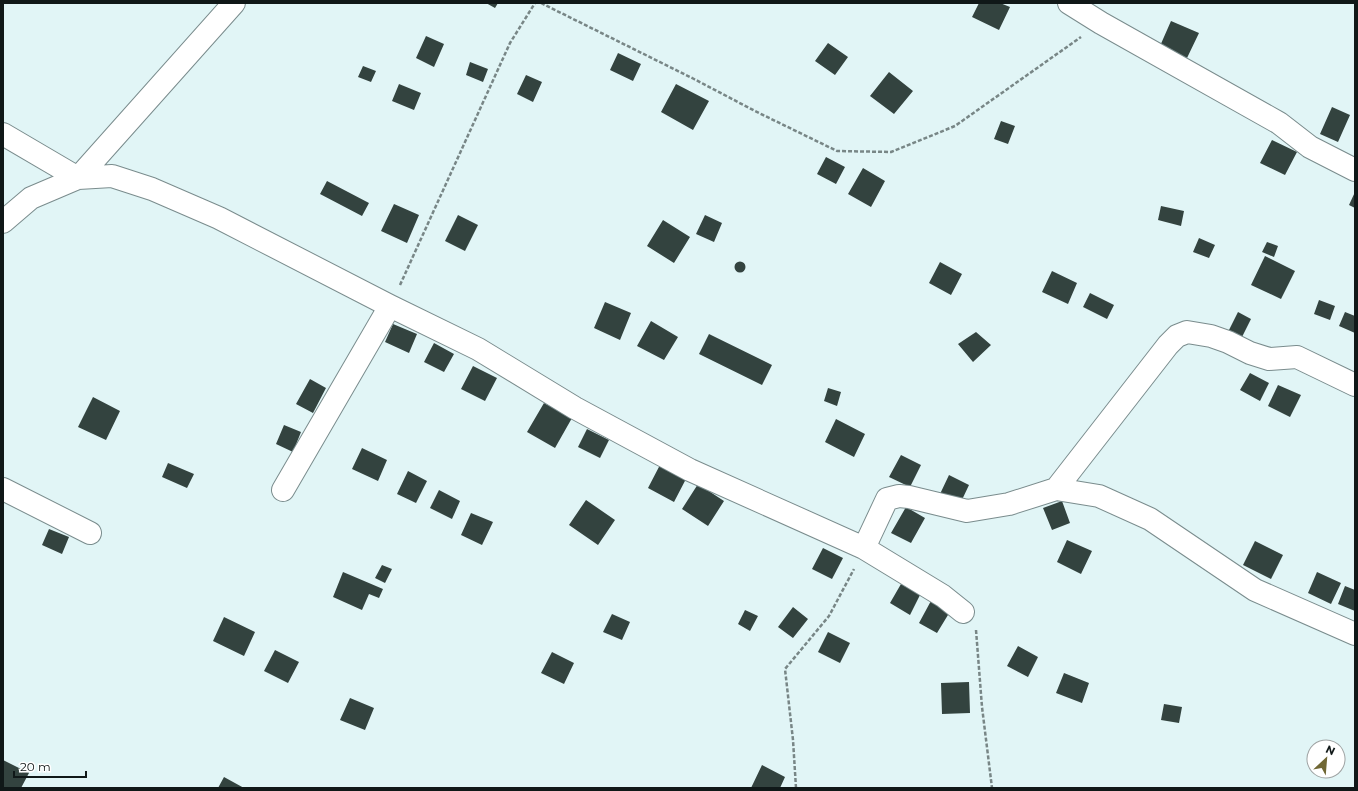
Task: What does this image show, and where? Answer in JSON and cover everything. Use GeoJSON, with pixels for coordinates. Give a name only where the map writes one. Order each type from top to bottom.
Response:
{"type":"FeatureCollection","features":[{"type":"Feature","properties":{"kind":"street"},"geometry":{"type":"LineString","coordinates":[[78,178],[234,3]]}},
{"type":"Feature","properties":{"kind":"street"},"geometry":{"type":"LineString","coordinates":[[1068,3],[1279,123],[1310,147],[1355,170]]}},
{"type":"Feature","properties":{"kind":"street"},"geometry":{"type":"LineString","coordinates":[[3,134],[78,178]]}},
{"type":"Feature","properties":{"kind":"street"},"geometry":{"type":"LineString","coordinates":[[3,222],[31,198],[78,178],[112,176],[152,189],[219,218],[390,306],[478,349],[575,408],[690,470],[864,548],[943,596],[963,612]]}},
{"type":"Feature","properties":{"kind":"street"},"geometry":{"type":"LineString","coordinates":[[283,490],[390,306]]}},
{"type":"Feature","properties":{"kind":"street"},"geometry":{"type":"LineString","coordinates":[[1056,489],[1168,345],[1177,336],[1187,332],[1211,336],[1228,342],[1250,353],[1269,359],[1297,357],[1355,385]]}},
{"type":"Feature","properties":{"kind":"street"},"geometry":{"type":"LineString","coordinates":[[3,489],[90,533]]}},
{"type":"Feature","properties":{"kind":"street"},"geometry":{"type":"LineString","coordinates":[[864,548],[887,499],[899,496],[967,511],[1009,504],[1056,489],[1099,496],[1150,519],[1255,590],[1355,634]]}},
{"type":"Feature","properties":{"kind":"path"},"geometry":{"type":"LineString","coordinates":[[390,306],[510,43],[535,3]]}},
{"type":"Feature","properties":{"kind":"path"},"geometry":{"type":"LineString","coordinates":[[541,3],[755,111],[838,151],[891,152],[955,126],[1102,23]]}},
{"type":"Feature","properties":{"kind":"path"},"geometry":{"type":"LineString","coordinates":[[796,788],[793,740],[785,669],[829,616],[864,548]]}},
{"type":"Feature","properties":{"kind":"path"},"geometry":{"type":"LineString","coordinates":[[963,612],[975,628],[982,707],[992,788]]}},
{"type":"Feature","properties":{"kind":"building"},"geometry":{"type":"Polygon","coordinates":[[[486,3],[498,3],[495,8],[486,3]]]}},
{"type":"Feature","properties":{"kind":"building"},"geometry":{"type":"Polygon","coordinates":[[[979,3],[1000,3],[1010,7],[999,30],[972,17],[979,3]]]}},
{"type":"Feature","properties":{"kind":"building"},"geometry":{"type":"Polygon","coordinates":[[[1171,21],[1199,33],[1187,58],[1160,46],[1171,21]]]}},
{"type":"Feature","properties":{"kind":"building"},"geometry":{"type":"Polygon","coordinates":[[[426,36],[444,44],[434,67],[416,58],[426,36]]]}},
{"type":"Feature","properties":{"kind":"building"},"geometry":{"type":"Polygon","coordinates":[[[828,43],[848,57],[835,75],[815,61],[828,43]]]}},
{"type":"Feature","properties":{"kind":"building"},"geometry":{"type":"Polygon","coordinates":[[[618,53],[641,64],[633,81],[610,70],[618,53]]]}},
{"type":"Feature","properties":{"kind":"building"},"geometry":{"type":"Polygon","coordinates":[[[470,62],[488,69],[483,82],[466,75],[470,62]]]}},
{"type":"Feature","properties":{"kind":"building"},"geometry":{"type":"Polygon","coordinates":[[[363,66],[376,71],[371,82],[358,77],[363,66]]]}},
{"type":"Feature","properties":{"kind":"building"},"geometry":{"type":"Polygon","coordinates":[[[889,72],[913,91],[894,114],[870,96],[889,72]]]}},
{"type":"Feature","properties":{"kind":"building"},"geometry":{"type":"Polygon","coordinates":[[[526,75],[542,82],[533,102],[517,94],[526,75]]]}},
{"type":"Feature","properties":{"kind":"building"},"geometry":{"type":"Polygon","coordinates":[[[399,84],[421,93],[414,110],[392,101],[399,84]]]}},
{"type":"Feature","properties":{"kind":"building"},"geometry":{"type":"Polygon","coordinates":[[[676,84],[709,101],[693,130],[661,112],[676,84]]]}},
{"type":"Feature","properties":{"kind":"building"},"geometry":{"type":"Polygon","coordinates":[[[1332,107],[1350,115],[1338,142],[1320,134],[1332,107]]]}},
{"type":"Feature","properties":{"kind":"building"},"geometry":{"type":"Polygon","coordinates":[[[1001,121],[1015,126],[1008,144],[994,139],[1001,121]]]}},
{"type":"Feature","properties":{"kind":"building"},"geometry":{"type":"Polygon","coordinates":[[[1272,140],[1297,152],[1285,175],[1260,163],[1272,140]]]}},
{"type":"Feature","properties":{"kind":"building"},"geometry":{"type":"Polygon","coordinates":[[[826,157],[845,167],[836,184],[817,174],[826,157]]]}},
{"type":"Feature","properties":{"kind":"building"},"geometry":{"type":"Polygon","coordinates":[[[863,168],[885,181],[871,207],[848,194],[863,168]]]}},
{"type":"Feature","properties":{"kind":"building"},"geometry":{"type":"Polygon","coordinates":[[[327,181],[369,203],[362,216],[320,194],[327,181]]]}},
{"type":"Feature","properties":{"kind":"building"},"geometry":{"type":"Polygon","coordinates":[[[1355,192],[1355,208],[1349,205],[1355,192]]]}},
{"type":"Feature","properties":{"kind":"building"},"geometry":{"type":"Polygon","coordinates":[[[394,204],[419,215],[407,243],[381,231],[394,204]]]}},
{"type":"Feature","properties":{"kind":"building"},"geometry":{"type":"Polygon","coordinates":[[[1161,206],[1184,211],[1181,226],[1158,220],[1161,206]]]}},
{"type":"Feature","properties":{"kind":"building"},"geometry":{"type":"Polygon","coordinates":[[[458,215],[478,225],[465,251],[445,241],[458,215]]]}},
{"type":"Feature","properties":{"kind":"building"},"geometry":{"type":"Polygon","coordinates":[[[705,215],[722,223],[714,242],[696,234],[705,215]]]}},
{"type":"Feature","properties":{"kind":"building"},"geometry":{"type":"Polygon","coordinates":[[[663,220],[690,237],[674,263],[647,246],[663,220]]]}},
{"type":"Feature","properties":{"kind":"building"},"geometry":{"type":"Polygon","coordinates":[[[1199,238],[1215,245],[1209,258],[1193,252],[1199,238]]]}},
{"type":"Feature","properties":{"kind":"building"},"geometry":{"type":"Polygon","coordinates":[[[1267,242],[1278,246],[1274,257],[1262,252],[1267,242]]]}},
{"type":"Feature","properties":{"kind":"building"},"geometry":{"type":"Polygon","coordinates":[[[1265,256],[1295,271],[1281,299],[1251,285],[1265,256]]]}},
{"type":"Feature","properties":{"kind":"building"},"geometry":{"type":"Polygon","coordinates":[[[738,262],[742,262],[744,263],[744,271],[738,272],[735,269],[735,265],[738,262]]]}},
{"type":"Feature","properties":{"kind":"building"},"geometry":{"type":"Polygon","coordinates":[[[940,262],[962,274],[951,295],[929,283],[940,262]]]}},
{"type":"Feature","properties":{"kind":"building"},"geometry":{"type":"Polygon","coordinates":[[[1052,271],[1077,283],[1068,304],[1042,292],[1052,271]]]}},
{"type":"Feature","properties":{"kind":"building"},"geometry":{"type":"Polygon","coordinates":[[[1090,293],[1114,305],[1107,319],[1083,307],[1090,293]]]}},
{"type":"Feature","properties":{"kind":"building"},"geometry":{"type":"Polygon","coordinates":[[[1319,300],[1335,306],[1330,320],[1314,314],[1319,300]]]}},
{"type":"Feature","properties":{"kind":"building"},"geometry":{"type":"Polygon","coordinates":[[[605,302],[631,313],[620,340],[594,328],[605,302]]]}},
{"type":"Feature","properties":{"kind":"building"},"geometry":{"type":"Polygon","coordinates":[[[1238,312],[1251,319],[1242,337],[1229,330],[1238,312]]]}},
{"type":"Feature","properties":{"kind":"building"},"geometry":{"type":"Polygon","coordinates":[[[1345,312],[1355,316],[1355,333],[1339,326],[1345,312]]]}},
{"type":"Feature","properties":{"kind":"building"},"geometry":{"type":"Polygon","coordinates":[[[651,321],[678,337],[664,360],[637,346],[651,321]]]}},
{"type":"Feature","properties":{"kind":"building"},"geometry":{"type":"Polygon","coordinates":[[[393,324],[417,334],[409,353],[385,342],[393,324]]]}},
{"type":"Feature","properties":{"kind":"building"},"geometry":{"type":"Polygon","coordinates":[[[976,332],[991,345],[973,362],[958,344],[976,332]]]}},
{"type":"Feature","properties":{"kind":"building"},"geometry":{"type":"Polygon","coordinates":[[[709,334],[772,365],[762,385],[699,354],[709,334]]]}},
{"type":"Feature","properties":{"kind":"building"},"geometry":{"type":"Polygon","coordinates":[[[434,343],[454,354],[444,372],[424,362],[434,343]]]}},
{"type":"Feature","properties":{"kind":"building"},"geometry":{"type":"Polygon","coordinates":[[[473,366],[497,378],[485,401],[461,389],[473,366]]]}},
{"type":"Feature","properties":{"kind":"building"},"geometry":{"type":"Polygon","coordinates":[[[1250,373],[1269,383],[1260,401],[1240,390],[1250,373]]]}},
{"type":"Feature","properties":{"kind":"building"},"geometry":{"type":"Polygon","coordinates":[[[310,379],[326,388],[313,413],[296,404],[310,379]]]}},
{"type":"Feature","properties":{"kind":"building"},"geometry":{"type":"Polygon","coordinates":[[[1278,385],[1301,395],[1290,417],[1268,406],[1278,385]]]}},
{"type":"Feature","properties":{"kind":"building"},"geometry":{"type":"Polygon","coordinates":[[[828,388],[841,392],[837,406],[824,401],[828,388]]]}},
{"type":"Feature","properties":{"kind":"building"},"geometry":{"type":"Polygon","coordinates":[[[93,397],[120,411],[106,440],[78,427],[93,397]]]}},
{"type":"Feature","properties":{"kind":"building"},"geometry":{"type":"Polygon","coordinates":[[[544,403],[572,418],[555,448],[527,432],[544,403]]]}},
{"type":"Feature","properties":{"kind":"building"},"geometry":{"type":"Polygon","coordinates":[[[836,419],[865,434],[854,457],[825,442],[836,419]]]}},
{"type":"Feature","properties":{"kind":"building"},"geometry":{"type":"Polygon","coordinates":[[[284,425],[301,432],[293,452],[276,444],[284,425]]]}},
{"type":"Feature","properties":{"kind":"building"},"geometry":{"type":"Polygon","coordinates":[[[587,429],[609,440],[600,458],[578,447],[587,429]]]}},
{"type":"Feature","properties":{"kind":"building"},"geometry":{"type":"Polygon","coordinates":[[[362,448],[387,460],[378,481],[352,469],[362,448]]]}},
{"type":"Feature","properties":{"kind":"building"},"geometry":{"type":"Polygon","coordinates":[[[901,455],[921,465],[910,487],[889,477],[901,455]]]}},
{"type":"Feature","properties":{"kind":"building"},"geometry":{"type":"Polygon","coordinates":[[[168,463],[194,474],[187,488],[162,477],[168,463]]]}},
{"type":"Feature","properties":{"kind":"building"},"geometry":{"type":"Polygon","coordinates":[[[661,463],[687,477],[674,502],[648,488],[661,463]]]}},
{"type":"Feature","properties":{"kind":"building"},"geometry":{"type":"Polygon","coordinates":[[[408,471],[427,481],[416,503],[397,494],[408,471]]]}},
{"type":"Feature","properties":{"kind":"building"},"geometry":{"type":"Polygon","coordinates":[[[949,475],[969,485],[960,504],[940,494],[949,475]]]}},
{"type":"Feature","properties":{"kind":"building"},"geometry":{"type":"Polygon","coordinates":[[[698,484],[724,501],[708,526],[682,509],[698,484]]]}},
{"type":"Feature","properties":{"kind":"building"},"geometry":{"type":"Polygon","coordinates":[[[439,490],[460,501],[452,519],[430,508],[439,490]]]}},
{"type":"Feature","properties":{"kind":"building"},"geometry":{"type":"Polygon","coordinates":[[[586,500],[615,520],[598,545],[569,525],[586,500]]]}},
{"type":"Feature","properties":{"kind":"building"},"geometry":{"type":"Polygon","coordinates":[[[1062,501],[1070,523],[1052,530],[1043,508],[1062,501]]]}},
{"type":"Feature","properties":{"kind":"building"},"geometry":{"type":"Polygon","coordinates":[[[906,507],[925,518],[911,543],[891,533],[906,507]]]}},
{"type":"Feature","properties":{"kind":"building"},"geometry":{"type":"Polygon","coordinates":[[[471,513],[493,522],[482,545],[461,535],[471,513]]]}},
{"type":"Feature","properties":{"kind":"building"},"geometry":{"type":"Polygon","coordinates":[[[49,529],[69,537],[62,554],[42,545],[49,529]]]}},
{"type":"Feature","properties":{"kind":"building"},"geometry":{"type":"Polygon","coordinates":[[[1067,540],[1092,551],[1081,574],[1057,562],[1067,540]]]}},
{"type":"Feature","properties":{"kind":"building"},"geometry":{"type":"Polygon","coordinates":[[[1255,541],[1283,555],[1271,579],[1243,565],[1255,541]]]}},
{"type":"Feature","properties":{"kind":"building"},"geometry":{"type":"Polygon","coordinates":[[[823,548],[843,558],[832,579],[812,569],[823,548]]]}},
{"type":"Feature","properties":{"kind":"building"},"geometry":{"type":"Polygon","coordinates":[[[382,565],[392,569],[385,583],[375,578],[382,565]]]}},
{"type":"Feature","properties":{"kind":"building"},"geometry":{"type":"Polygon","coordinates":[[[343,572],[383,589],[379,598],[369,594],[362,610],[333,597],[343,572]]]}},
{"type":"Feature","properties":{"kind":"building"},"geometry":{"type":"Polygon","coordinates":[[[1317,572],[1341,583],[1331,604],[1308,593],[1317,572]]]}},
{"type":"Feature","properties":{"kind":"building"},"geometry":{"type":"Polygon","coordinates":[[[901,584],[920,595],[910,615],[890,603],[901,584]]]}},
{"type":"Feature","properties":{"kind":"building"},"geometry":{"type":"Polygon","coordinates":[[[1345,586],[1355,590],[1355,611],[1338,604],[1345,586]]]}},
{"type":"Feature","properties":{"kind":"building"},"geometry":{"type":"Polygon","coordinates":[[[932,599],[951,610],[937,633],[919,623],[932,599]]]}},
{"type":"Feature","properties":{"kind":"building"},"geometry":{"type":"Polygon","coordinates":[[[793,607],[808,619],[793,638],[778,627],[793,607]]]}},
{"type":"Feature","properties":{"kind":"building"},"geometry":{"type":"Polygon","coordinates":[[[745,610],[758,616],[750,631],[738,624],[745,610]]]}},
{"type":"Feature","properties":{"kind":"building"},"geometry":{"type":"Polygon","coordinates":[[[612,614],[630,622],[622,640],[603,632],[612,614]]]}},
{"type":"Feature","properties":{"kind":"building"},"geometry":{"type":"Polygon","coordinates":[[[224,617],[255,632],[244,656],[213,641],[224,617]]]}},
{"type":"Feature","properties":{"kind":"building"},"geometry":{"type":"Polygon","coordinates":[[[828,632],[850,643],[840,663],[818,652],[828,632]]]}},
{"type":"Feature","properties":{"kind":"building"},"geometry":{"type":"Polygon","coordinates":[[[1018,646],[1038,657],[1028,677],[1007,666],[1018,646]]]}},
{"type":"Feature","properties":{"kind":"building"},"geometry":{"type":"Polygon","coordinates":[[[275,650],[299,662],[288,683],[264,671],[275,650]]]}},
{"type":"Feature","properties":{"kind":"building"},"geometry":{"type":"Polygon","coordinates":[[[552,652],[574,663],[564,684],[541,673],[552,652]]]}},
{"type":"Feature","properties":{"kind":"building"},"geometry":{"type":"Polygon","coordinates":[[[1064,673],[1089,683],[1082,703],[1056,693],[1064,673]]]}},
{"type":"Feature","properties":{"kind":"building"},"geometry":{"type":"Polygon","coordinates":[[[969,682],[970,713],[942,714],[941,683],[969,682]]]}},
{"type":"Feature","properties":{"kind":"building"},"geometry":{"type":"Polygon","coordinates":[[[350,698],[374,708],[365,730],[340,720],[350,698]]]}},
{"type":"Feature","properties":{"kind":"building"},"geometry":{"type":"Polygon","coordinates":[[[1164,704],[1182,707],[1179,723],[1161,720],[1164,704]]]}},
{"type":"Feature","properties":{"kind":"building"},"geometry":{"type":"Polygon","coordinates":[[[3,760],[29,773],[21,788],[3,788],[3,760]]]}},
{"type":"Feature","properties":{"kind":"building"},"geometry":{"type":"Polygon","coordinates":[[[762,765],[785,777],[780,788],[751,788],[762,765]]]}},
{"type":"Feature","properties":{"kind":"building"},"geometry":{"type":"Polygon","coordinates":[[[224,777],[244,788],[218,788],[224,777]]]}}]}
